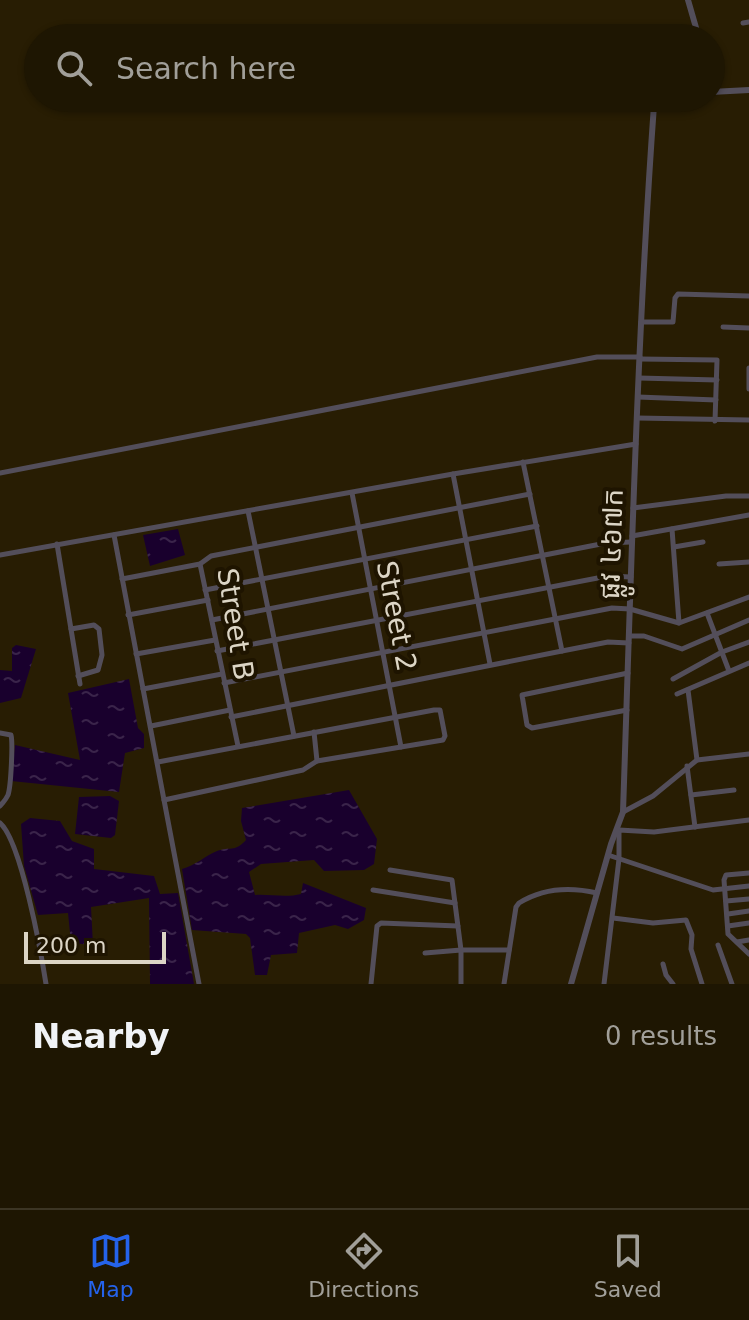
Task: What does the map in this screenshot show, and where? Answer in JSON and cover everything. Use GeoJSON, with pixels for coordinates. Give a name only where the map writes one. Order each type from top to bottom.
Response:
{"type":"FeatureCollection","features":[{"type":"Feature","properties":{"kind":"street"},"geometry":{"type":"LineString","coordinates":[[688,0],[695,24]]}},
{"type":"Feature","properties":{"kind":"street"},"geometry":{"type":"LineString","coordinates":[[725,91],[749,90]]}},
{"type":"Feature","properties":{"kind":"street","name":"ផ្លូវ ៤៦៧ក"},"geometry":{"type":"LineString","coordinates":[[571,984],[623,812],[641,322],[654,112]]}},
{"type":"Feature","properties":{"kind":"street"},"geometry":{"type":"LineString","coordinates":[[641,322],[673,322],[678,294],[749,296]]}},
{"type":"Feature","properties":{"kind":"street"},"geometry":{"type":"LineString","coordinates":[[723,327],[749,328]]}},
{"type":"Feature","properties":{"kind":"street"},"geometry":{"type":"LineString","coordinates":[[0,473],[597,357],[717,360],[715,421]]}},
{"type":"Feature","properties":{"kind":"street"},"geometry":{"type":"LineString","coordinates":[[749,368],[749,389]]}},
{"type":"Feature","properties":{"kind":"street"},"geometry":{"type":"LineString","coordinates":[[639,378],[717,380]]}},
{"type":"Feature","properties":{"kind":"street"},"geometry":{"type":"LineString","coordinates":[[638,397],[716,400]]}},
{"type":"Feature","properties":{"kind":"street"},"geometry":{"type":"LineString","coordinates":[[637,418],[749,420]]}},
{"type":"Feature","properties":{"kind":"street"},"geometry":{"type":"LineString","coordinates":[[0,555],[636,444]]}},
{"type":"Feature","properties":{"kind":"street"},"geometry":{"type":"LineString","coordinates":[[523,462],[562,651]]}},
{"type":"Feature","properties":{"kind":"street"},"geometry":{"type":"LineString","coordinates":[[453,474],[490,664]]}},
{"type":"Feature","properties":{"kind":"street","name":"Street 2"},"geometry":{"type":"LineString","coordinates":[[352,493],[401,747]]}},
{"type":"Feature","properties":{"kind":"street","name":"Street B"},"geometry":{"type":"LineString","coordinates":[[238,746],[200,564],[211,556],[530,494]]}},
{"type":"Feature","properties":{"kind":"street"},"geometry":{"type":"LineString","coordinates":[[633,508],[749,496]]}},
{"type":"Feature","properties":{"kind":"street"},"geometry":{"type":"LineString","coordinates":[[248,511],[294,736]]}},
{"type":"Feature","properties":{"kind":"street"},"geometry":{"type":"LineString","coordinates":[[212,620],[749,515]]}},
{"type":"Feature","properties":{"kind":"street"},"geometry":{"type":"LineString","coordinates":[[205,590],[537,526]]}},
{"type":"Feature","properties":{"kind":"street"},"geometry":{"type":"LineString","coordinates":[[672,529],[679,623]]}},
{"type":"Feature","properties":{"kind":"street"},"geometry":{"type":"LineString","coordinates":[[114,535],[199,984]]}},
{"type":"Feature","properties":{"kind":"street"},"geometry":{"type":"LineString","coordinates":[[674,547],[703,542]]}},
{"type":"Feature","properties":{"kind":"street"},"geometry":{"type":"LineString","coordinates":[[57,544],[80,684]]}},
{"type":"Feature","properties":{"kind":"street"},"geometry":{"type":"LineString","coordinates":[[719,564],[749,562]]}},
{"type":"Feature","properties":{"kind":"street"},"geometry":{"type":"LineString","coordinates":[[122,579],[200,564]]}},
{"type":"Feature","properties":{"kind":"street"},"geometry":{"type":"LineString","coordinates":[[217,651],[608,576],[631,577]]}},
{"type":"Feature","properties":{"kind":"street"},"geometry":{"type":"LineString","coordinates":[[224,683],[612,608],[630,609],[679,623],[749,597]]}},
{"type":"Feature","properties":{"kind":"street"},"geometry":{"type":"LineString","coordinates":[[128,615],[208,600]]}},
{"type":"Feature","properties":{"kind":"street"},"geometry":{"type":"LineString","coordinates":[[707,613],[729,671]]}},
{"type":"Feature","properties":{"kind":"street"},"geometry":{"type":"LineString","coordinates":[[151,726],[287,705],[644,636],[682,649],[749,620]]}},
{"type":"Feature","properties":{"kind":"street"},"geometry":{"type":"LineString","coordinates":[[71,629],[94,625],[99,629],[102,655],[98,670],[78,676]]}},
{"type":"Feature","properties":{"kind":"street"},"geometry":{"type":"LineString","coordinates":[[136,654],[215,640]]}},
{"type":"Feature","properties":{"kind":"street"},"geometry":{"type":"LineString","coordinates":[[673,679],[722,652],[749,642]]}},
{"type":"Feature","properties":{"kind":"street"},"geometry":{"type":"LineString","coordinates":[[677,694],[749,663]]}},
{"type":"Feature","properties":{"kind":"street"},"geometry":{"type":"LineString","coordinates":[[627,710],[532,728],[527,725],[522,695],[628,673]]}},
{"type":"Feature","properties":{"kind":"street"},"geometry":{"type":"LineString","coordinates":[[143,689],[222,674]]}},
{"type":"Feature","properties":{"kind":"street"},"geometry":{"type":"LineString","coordinates":[[688,690],[697,760]]}},
{"type":"Feature","properties":{"kind":"street"},"geometry":{"type":"LineString","coordinates":[[158,762],[440,710],[445,736],[443,740],[317,761],[303,770],[164,800]]}},
{"type":"Feature","properties":{"kind":"street"},"geometry":{"type":"LineString","coordinates":[[314,732],[317,761]]}},
{"type":"Feature","properties":{"kind":"street"},"geometry":{"type":"LineString","coordinates":[[0,733],[11,735],[13,740],[9,791],[0,806]]}},
{"type":"Feature","properties":{"kind":"street"},"geometry":{"type":"LineString","coordinates":[[623,812],[663,789],[697,760],[749,754]]}},
{"type":"Feature","properties":{"kind":"street"},"geometry":{"type":"LineString","coordinates":[[687,766],[695,827]]}},
{"type":"Feature","properties":{"kind":"street"},"geometry":{"type":"LineString","coordinates":[[691,795],[734,790]]}},
{"type":"Feature","properties":{"kind":"street"},"geometry":{"type":"LineString","coordinates":[[604,984],[619,859],[619,830],[654,832],[749,820]]}},
{"type":"Feature","properties":{"kind":"street"},"geometry":{"type":"LineString","coordinates":[[0,823],[6,828],[20,866],[46,984]]}},
{"type":"Feature","properties":{"kind":"street"},"geometry":{"type":"LineString","coordinates":[[608,855],[703,887],[725,890],[749,886]]}},
{"type":"Feature","properties":{"kind":"street"},"geometry":{"type":"LineString","coordinates":[[390,870],[450,879],[453,883],[461,950],[459,983]]}},
{"type":"Feature","properties":{"kind":"street"},"geometry":{"type":"LineString","coordinates":[[749,873],[726,875],[725,890],[728,934],[749,954]]}},
{"type":"Feature","properties":{"kind":"street"},"geometry":{"type":"LineString","coordinates":[[504,984],[519,903],[552,890],[581,889],[597,893]]}},
{"type":"Feature","properties":{"kind":"street"},"geometry":{"type":"LineString","coordinates":[[373,890],[455,903]]}},
{"type":"Feature","properties":{"kind":"street"},"geometry":{"type":"LineString","coordinates":[[726,901],[749,899]]}},
{"type":"Feature","properties":{"kind":"street"},"geometry":{"type":"LineString","coordinates":[[728,914],[749,911]]}},
{"type":"Feature","properties":{"kind":"street"},"geometry":{"type":"LineString","coordinates":[[613,918],[653,923],[686,920],[702,984]]}},
{"type":"Feature","properties":{"kind":"street"},"geometry":{"type":"LineString","coordinates":[[371,984],[377,926],[381,923],[458,926]]}},
{"type":"Feature","properties":{"kind":"street"},"geometry":{"type":"LineString","coordinates":[[728,926],[749,923]]}},
{"type":"Feature","properties":{"kind":"street"},"geometry":{"type":"LineString","coordinates":[[736,942],[749,940]]}},
{"type":"Feature","properties":{"kind":"street"},"geometry":{"type":"LineString","coordinates":[[718,945],[732,984]]}},
{"type":"Feature","properties":{"kind":"street"},"geometry":{"type":"LineString","coordinates":[[425,953],[509,950]]}},
{"type":"Feature","properties":{"kind":"street"},"geometry":{"type":"LineString","coordinates":[[663,964],[673,984]]}},
{"type":"Feature","properties":{"kind":"water"},"geometry":{"type":"Polygon","coordinates":[[[178,529],[185,555],[150,566],[143,535],[178,529]]]}},
{"type":"Feature","properties":{"kind":"water"},"geometry":{"type":"Polygon","coordinates":[[[16,645],[36,649],[21,698],[0,703],[0,670],[12,671],[12,648],[16,645]]]}},
{"type":"Feature","properties":{"kind":"water"},"geometry":{"type":"Polygon","coordinates":[[[129,679],[138,728],[144,734],[144,748],[125,753],[119,792],[11,781],[15,745],[80,760],[68,693],[129,679]]]}},
{"type":"Feature","properties":{"kind":"water"},"geometry":{"type":"Polygon","coordinates":[[[349,790],[377,839],[374,864],[364,870],[324,871],[314,860],[261,864],[249,872],[255,895],[301,894],[303,883],[366,908],[364,920],[348,929],[335,925],[299,933],[297,953],[271,955],[267,975],[255,975],[250,938],[246,934],[192,930],[182,869],[217,851],[235,848],[246,840],[241,821],[242,808],[349,790]]]}},
{"type":"Feature","properties":{"kind":"water"},"geometry":{"type":"Polygon","coordinates":[[[110,796],[119,801],[115,835],[111,838],[75,834],[79,797],[110,796]]]}},
{"type":"Feature","properties":{"kind":"water"},"geometry":{"type":"Polygon","coordinates":[[[30,818],[60,821],[72,841],[94,849],[94,869],[154,876],[160,894],[178,893],[194,984],[150,984],[149,898],[91,907],[93,945],[71,943],[68,913],[38,915],[24,866],[21,824],[30,818]]]}}]}
